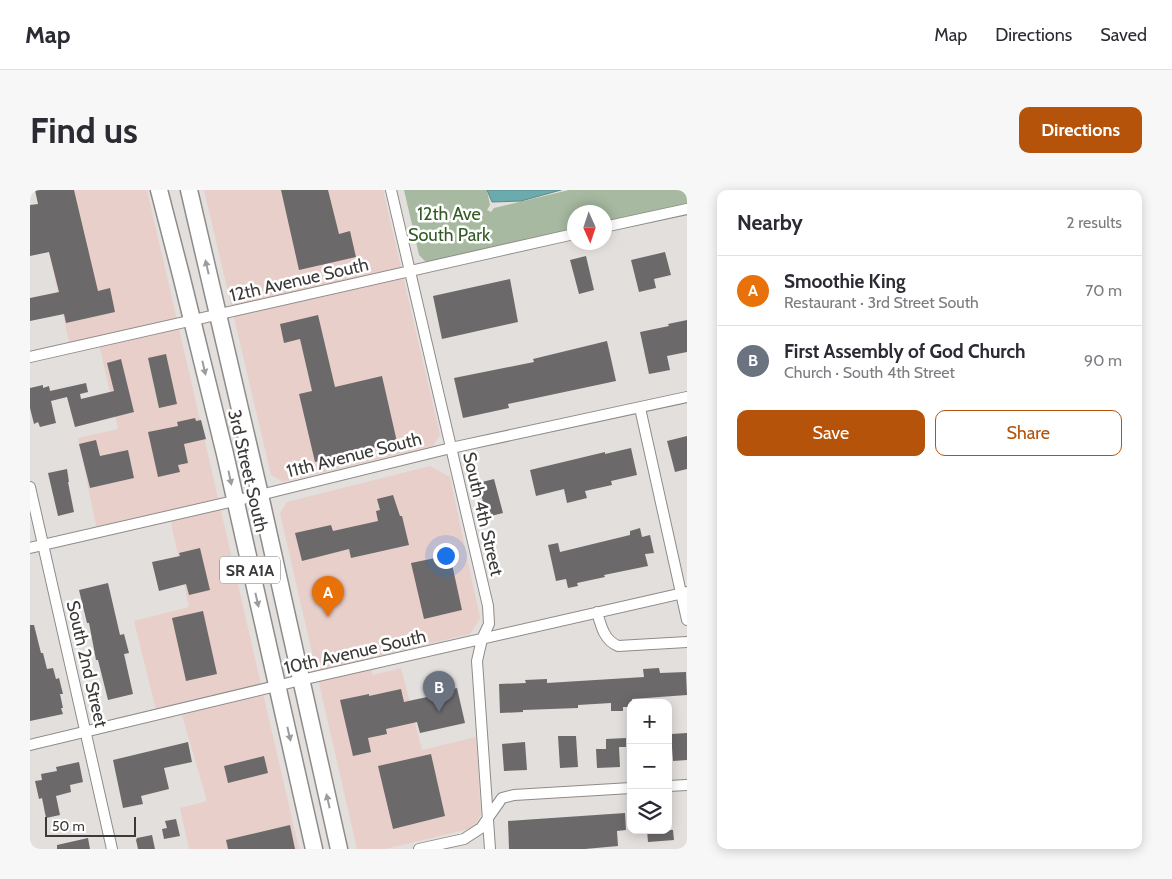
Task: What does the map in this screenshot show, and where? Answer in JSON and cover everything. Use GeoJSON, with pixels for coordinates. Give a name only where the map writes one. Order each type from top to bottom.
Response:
{"type":"FeatureCollection","features":[{"type":"Feature","properties":{"kind":"main road","name":"3rd Street South"},"geometry":{"type":"LineString","coordinates":[[159,190],[193,321],[314,849]]}},
{"type":"Feature","properties":{"kind":"main road","name":"3rd Street South"},"geometry":{"type":"LineString","coordinates":[[189,190],[339,849]]}},
{"type":"Feature","properties":{"kind":"street","name":"South 4th Street"},"geometry":{"type":"LineString","coordinates":[[391,190],[488,606],[489,624],[482,639],[477,661],[490,849]]}},
{"type":"Feature","properties":{"kind":"street"},"geometry":{"type":"LineString","coordinates":[[612,226],[687,209]]}},
{"type":"Feature","properties":{"kind":"street","name":"12th Avenue South"},"geometry":{"type":"LineString","coordinates":[[30,357],[567,236]]}},
{"type":"Feature","properties":{"kind":"street","name":"11th Avenue South"},"geometry":{"type":"LineString","coordinates":[[30,548],[260,496],[451,448],[687,398]]}},
{"type":"Feature","properties":{"kind":"street"},"geometry":{"type":"LineString","coordinates":[[640,408],[684,592],[687,620]]}},
{"type":"Feature","properties":{"kind":"street","name":"South 2nd Street"},"geometry":{"type":"LineString","coordinates":[[30,487],[112,849]]}},
{"type":"Feature","properties":{"kind":"street","name":"10th Avenue South"},"geometry":{"type":"LineString","coordinates":[[30,745],[301,680],[684,592]]}},
{"type":"Feature","properties":{"kind":"street"},"geometry":{"type":"LineString","coordinates":[[597,612],[602,629],[610,642],[618,646],[687,642]]}},
{"type":"Feature","properties":{"kind":"street"},"geometry":{"type":"LineString","coordinates":[[672,786],[687,785]]}},
{"type":"Feature","properties":{"kind":"street"},"geometry":{"type":"LineString","coordinates":[[419,849],[464,839],[481,828],[502,798],[514,795],[627,788]]}},
{"type":"Feature","properties":{"kind":"shaded area"},"geometry":{"type":"Polygon","coordinates":[[[35,190],[147,190],[299,849],[189,849],[180,808],[207,801],[180,708],[157,714],[134,621],[189,607],[170,518],[98,535],[78,438],[118,429],[98,339],[70,346],[35,190]]]}},
{"type":"Feature","properties":{"kind":"shaded area"},"geometry":{"type":"Polygon","coordinates":[[[204,190],[383,190],[440,435],[433,446],[283,482],[271,475],[204,190]]]}},
{"type":"Feature","properties":{"kind":"shaded area"},"geometry":{"type":"Polygon","coordinates":[[[430,466],[450,477],[480,618],[470,634],[369,658],[373,675],[401,668],[422,750],[476,737],[481,815],[473,828],[385,849],[357,849],[280,513],[287,502],[430,466]]]}},
{"type":"Feature","properties":{"kind":"green space","name":"12th Ave South Park"},"geometry":{"type":"Polygon","coordinates":[[[404,190],[487,190],[490,205],[487,210],[491,212],[494,208],[569,190],[687,190],[687,206],[612,222],[612,205],[567,205],[567,233],[428,264],[419,255],[404,190]]]}},
{"type":"Feature","properties":{"kind":"water"},"geometry":{"type":"Polygon","coordinates":[[[487,190],[561,190],[521,201],[492,202],[487,190]]]}},
{"type":"Feature","properties":{"kind":"building"},"geometry":{"type":"Polygon","coordinates":[[[35,190],[74,190],[98,291],[110,288],[115,312],[66,323],[64,314],[30,321],[30,298],[59,292],[49,252],[30,256],[30,205],[38,204],[35,190]]]}},
{"type":"Feature","properties":{"kind":"building"},"geometry":{"type":"Polygon","coordinates":[[[281,190],[328,190],[339,234],[350,231],[356,257],[299,270],[281,190]]]}},
{"type":"Feature","properties":{"kind":"building"},"geometry":{"type":"Polygon","coordinates":[[[665,252],[671,275],[654,279],[656,288],[639,292],[631,260],[665,252]]]}},
{"type":"Feature","properties":{"kind":"building"},"geometry":{"type":"Polygon","coordinates":[[[586,256],[594,290],[579,294],[570,260],[586,256]]]}},
{"type":"Feature","properties":{"kind":"building"},"geometry":{"type":"Polygon","coordinates":[[[510,279],[518,322],[442,339],[433,296],[510,279]]]}},
{"type":"Feature","properties":{"kind":"building"},"geometry":{"type":"Polygon","coordinates":[[[318,315],[335,387],[382,376],[397,442],[315,462],[299,394],[312,391],[300,339],[284,343],[280,324],[318,315]]]}},
{"type":"Feature","properties":{"kind":"building"},"geometry":{"type":"Polygon","coordinates":[[[687,320],[687,352],[667,356],[670,370],[649,374],[640,332],[687,320]]]}},
{"type":"Feature","properties":{"kind":"building"},"geometry":{"type":"Polygon","coordinates":[[[607,341],[616,381],[508,404],[509,408],[463,418],[454,378],[534,362],[533,359],[607,341]]]}},
{"type":"Feature","properties":{"kind":"building"},"geometry":{"type":"Polygon","coordinates":[[[166,354],[177,404],[159,408],[148,358],[166,354]]]}},
{"type":"Feature","properties":{"kind":"building"},"geometry":{"type":"Polygon","coordinates":[[[121,359],[134,412],[75,427],[67,397],[51,401],[56,423],[40,427],[38,422],[34,424],[30,408],[30,388],[43,385],[43,388],[49,386],[50,391],[86,383],[88,392],[80,394],[81,399],[114,391],[107,363],[121,359]]]}},
{"type":"Feature","properties":{"kind":"building"},"geometry":{"type":"Polygon","coordinates":[[[195,418],[196,421],[201,420],[206,439],[184,444],[188,463],[178,465],[180,472],[158,477],[148,432],[178,426],[177,422],[195,418]]]}},
{"type":"Feature","properties":{"kind":"building"},"geometry":{"type":"Polygon","coordinates":[[[687,436],[687,469],[675,472],[667,441],[687,436]]]}},
{"type":"Feature","properties":{"kind":"building"},"geometry":{"type":"Polygon","coordinates":[[[96,440],[100,456],[128,450],[134,478],[90,488],[79,444],[96,440]]]}},
{"type":"Feature","properties":{"kind":"building"},"geometry":{"type":"Polygon","coordinates":[[[631,448],[637,475],[611,481],[612,485],[585,491],[587,498],[567,503],[564,489],[536,496],[530,470],[605,452],[605,454],[631,448]]]}},
{"type":"Feature","properties":{"kind":"building"},"geometry":{"type":"Polygon","coordinates":[[[67,469],[74,512],[58,516],[48,473],[67,469]]]}},
{"type":"Feature","properties":{"kind":"building"},"geometry":{"type":"Polygon","coordinates":[[[494,479],[503,513],[487,517],[478,483],[494,479]]]}},
{"type":"Feature","properties":{"kind":"building"},"geometry":{"type":"Polygon","coordinates":[[[393,495],[400,516],[402,516],[409,545],[351,558],[349,549],[302,561],[295,533],[331,525],[333,531],[378,521],[376,511],[380,510],[377,499],[393,495]]]}},
{"type":"Feature","properties":{"kind":"building"},"geometry":{"type":"Polygon","coordinates":[[[640,528],[642,537],[650,535],[654,553],[645,554],[648,566],[604,575],[605,577],[577,583],[578,586],[568,588],[566,579],[556,581],[548,545],[558,543],[560,552],[630,535],[630,531],[640,528]]]}},
{"type":"Feature","properties":{"kind":"building"},"geometry":{"type":"Polygon","coordinates":[[[200,548],[210,590],[189,595],[186,584],[159,591],[152,562],[180,556],[179,553],[200,548]]]}},
{"type":"Feature","properties":{"kind":"building"},"geometry":{"type":"Polygon","coordinates":[[[450,555],[462,610],[424,619],[411,563],[450,555]]]}},
{"type":"Feature","properties":{"kind":"building"},"geometry":{"type":"Polygon","coordinates":[[[108,583],[120,635],[124,634],[129,653],[124,654],[133,694],[108,700],[79,590],[108,583]]]}},
{"type":"Feature","properties":{"kind":"building"},"geometry":{"type":"Polygon","coordinates":[[[203,611],[217,674],[186,681],[172,618],[203,611]]]}},
{"type":"Feature","properties":{"kind":"building"},"geometry":{"type":"Polygon","coordinates":[[[30,625],[34,625],[47,669],[53,668],[56,679],[59,678],[63,694],[60,694],[63,714],[30,721],[30,625]]]}},
{"type":"Feature","properties":{"kind":"building"},"geometry":{"type":"Polygon","coordinates":[[[659,668],[660,673],[686,672],[687,695],[627,699],[627,707],[623,707],[623,711],[611,711],[611,703],[578,705],[578,708],[523,710],[523,712],[500,713],[499,684],[526,683],[525,680],[547,679],[547,683],[644,677],[643,669],[659,668]]]}},
{"type":"Feature","properties":{"kind":"building"},"geometry":{"type":"Polygon","coordinates":[[[457,688],[465,723],[420,733],[417,722],[386,729],[387,734],[368,738],[371,752],[353,756],[340,700],[401,689],[404,702],[427,697],[442,705],[439,692],[457,688]]]}},
{"type":"Feature","properties":{"kind":"building"},"geometry":{"type":"Polygon","coordinates":[[[687,733],[687,760],[673,761],[672,734],[687,733]]]}},
{"type":"Feature","properties":{"kind":"building"},"geometry":{"type":"Polygon","coordinates":[[[558,736],[576,736],[578,767],[560,768],[558,736]]]}},
{"type":"Feature","properties":{"kind":"building"},"geometry":{"type":"Polygon","coordinates":[[[626,738],[626,747],[619,747],[620,767],[597,768],[596,749],[606,749],[606,739],[626,738]]]}},
{"type":"Feature","properties":{"kind":"building"},"geometry":{"type":"Polygon","coordinates":[[[188,742],[192,762],[164,768],[169,789],[141,796],[143,804],[123,808],[113,760],[188,742]]]}},
{"type":"Feature","properties":{"kind":"building"},"geometry":{"type":"Polygon","coordinates":[[[525,742],[527,770],[504,771],[502,744],[525,742]]]}},
{"type":"Feature","properties":{"kind":"building"},"geometry":{"type":"Polygon","coordinates":[[[431,754],[445,816],[393,829],[378,766],[431,754]]]}},
{"type":"Feature","properties":{"kind":"building"},"geometry":{"type":"Polygon","coordinates":[[[264,756],[268,773],[228,783],[224,766],[264,756]]]}},
{"type":"Feature","properties":{"kind":"building"},"geometry":{"type":"Polygon","coordinates":[[[79,762],[83,782],[70,785],[71,792],[56,796],[60,815],[46,818],[42,798],[39,799],[35,781],[42,780],[41,774],[57,771],[56,767],[79,762]]]}},
{"type":"Feature","properties":{"kind":"building"},"geometry":{"type":"Polygon","coordinates":[[[625,813],[626,830],[617,831],[618,846],[585,849],[509,849],[508,821],[625,813]]]}},
{"type":"Feature","properties":{"kind":"building"},"geometry":{"type":"Polygon","coordinates":[[[176,819],[180,836],[164,839],[162,829],[167,828],[165,821],[176,819]]]}},
{"type":"Feature","properties":{"kind":"building"},"geometry":{"type":"Polygon","coordinates":[[[290,825],[295,849],[228,849],[226,840],[290,825]]]}},
{"type":"Feature","properties":{"kind":"building"},"geometry":{"type":"Polygon","coordinates":[[[673,830],[674,840],[648,842],[647,834],[672,834],[673,830]]]}},
{"type":"Feature","properties":{"kind":"building"},"geometry":{"type":"Polygon","coordinates":[[[152,835],[155,849],[138,849],[137,838],[152,835]]]}},
{"type":"Feature","properties":{"kind":"building"},"geometry":{"type":"Polygon","coordinates":[[[88,838],[90,849],[57,849],[57,845],[88,838]]]}},
{"type":"Feature","properties":{"kind":"place","name":"Smoothie King"},"geometry":{"type":"Point","coordinates":[328,617]}},
{"type":"Feature","properties":{"kind":"place","name":"First Assembly of God Church"},"geometry":{"type":"Point","coordinates":[439,712]}}]}
